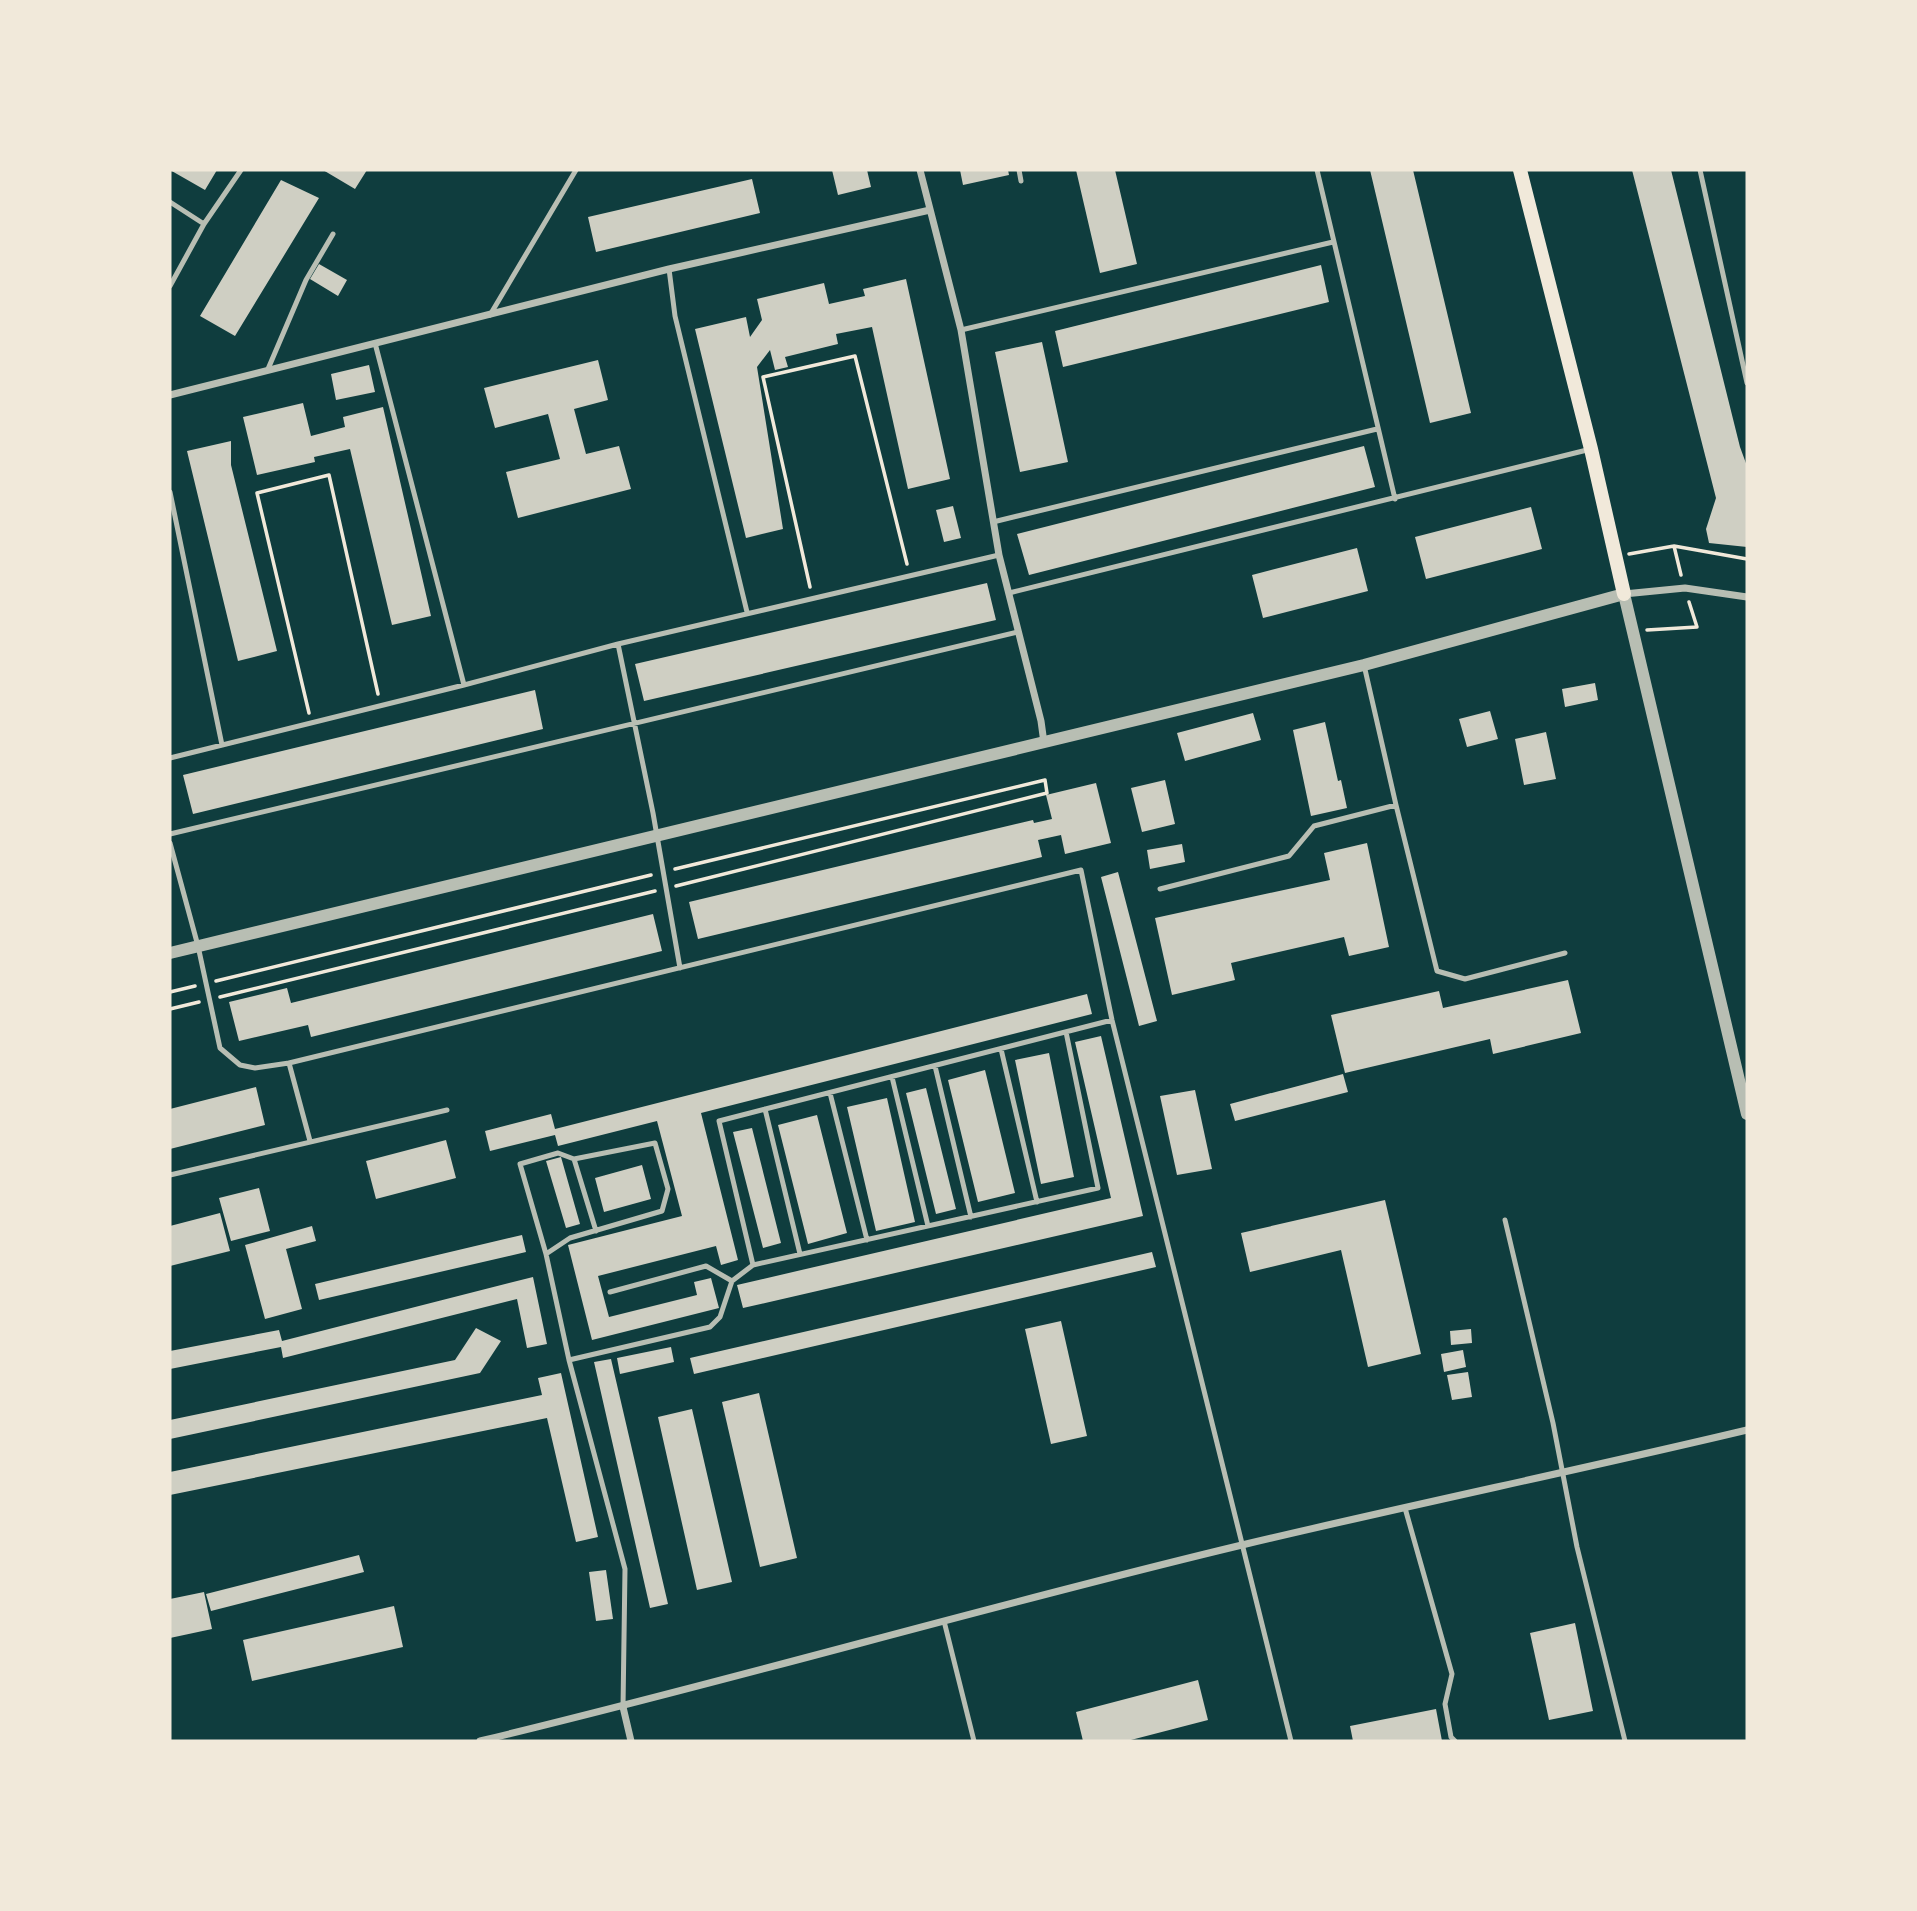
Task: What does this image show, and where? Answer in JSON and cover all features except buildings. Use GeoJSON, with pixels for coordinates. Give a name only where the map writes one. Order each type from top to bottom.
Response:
{"type":"FeatureCollection","features":[{"type":"Feature","properties":{"kind":"main road"},"geometry":{"type":"LineString","coordinates":[[1520,170],[1591,449],[1624,594]]}},
{"type":"Feature","properties":{"kind":"street"},"geometry":{"type":"LineString","coordinates":[[920,170],[961,330],[992,522],[1044,743]]}},
{"type":"Feature","properties":{"kind":"street"},"geometry":{"type":"LineString","coordinates":[[170,395],[669,269],[930,210]]}},
{"type":"Feature","properties":{"kind":"street"},"geometry":{"type":"LineString","coordinates":[[170,953],[1364,665],[1624,594],[1685,589],[1747,597]]}},
{"type":"Feature","properties":{"kind":"street"},"geometry":{"type":"LineString","coordinates":[[1624,594],[1747,1114]]}},
{"type":"Feature","properties":{"kind":"street"},"geometry":{"type":"LineString","coordinates":[[480,1741],[622,1707],[1242,1545],[1747,1430]]}},
{"type":"Feature","properties":{"kind":"street"},"geometry":{"type":"LineString","coordinates":[[622,1707],[631,1741]]}},
{"type":"Feature","properties":{"kind":"lane"},"geometry":{"type":"LineString","coordinates":[[170,286],[204,224],[241,170]]}},
{"type":"Feature","properties":{"kind":"lane"},"geometry":{"type":"LineString","coordinates":[[490,315],[576,170]]}},
{"type":"Feature","properties":{"kind":"lane"},"geometry":{"type":"LineString","coordinates":[[1019,170],[1021,181]]}},
{"type":"Feature","properties":{"kind":"lane"},"geometry":{"type":"LineString","coordinates":[[1317,170],[1395,499]]}},
{"type":"Feature","properties":{"kind":"lane"},"geometry":{"type":"LineString","coordinates":[[1700,170],[1747,383]]}},
{"type":"Feature","properties":{"kind":"lane"},"geometry":{"type":"LineString","coordinates":[[170,201],[204,224]]}},
{"type":"Feature","properties":{"kind":"lane"},"geometry":{"type":"LineString","coordinates":[[268,369],[306,280],[332,234]]}},
{"type":"Feature","properties":{"kind":"lane"},"geometry":{"type":"LineString","coordinates":[[961,330],[1333,242]]}},
{"type":"Feature","properties":{"kind":"lane"},"geometry":{"type":"LineString","coordinates":[[669,269],[675,316],[747,612]]}},
{"type":"Feature","properties":{"kind":"lane"},"geometry":{"type":"LineString","coordinates":[[375,343],[464,685]]}},
{"type":"Feature","properties":{"kind":"lane"},"geometry":{"type":"LineString","coordinates":[[992,522],[1377,429]]}},
{"type":"Feature","properties":{"kind":"lane"},"geometry":{"type":"LineString","coordinates":[[1009,593],[1591,449]]}},
{"type":"Feature","properties":{"kind":"lane"},"geometry":{"type":"LineString","coordinates":[[170,492],[222,745]]}},
{"type":"Feature","properties":{"kind":"lane"},"geometry":{"type":"LineString","coordinates":[[170,758],[747,612],[999,555]]}},
{"type":"Feature","properties":{"kind":"lane"},"geometry":{"type":"LineString","coordinates":[[170,834],[1018,632]]}},
{"type":"Feature","properties":{"kind":"lane"},"geometry":{"type":"LineString","coordinates":[[618,644],[653,813],[680,968]]}},
{"type":"Feature","properties":{"kind":"lane"},"geometry":{"type":"LineString","coordinates":[[1364,665],[1437,971],[1465,979],[1564,953]]}},
{"type":"Feature","properties":{"kind":"lane"},"geometry":{"type":"LineString","coordinates":[[1160,889],[1289,856],[1314,826],[1396,805]]}},
{"type":"Feature","properties":{"kind":"lane"},"geometry":{"type":"LineString","coordinates":[[170,843],[198,946],[220,1048],[240,1065],[255,1068],[289,1063],[1081,870],[1112,1020],[1290,1741]]}},
{"type":"Feature","properties":{"kind":"lane"},"geometry":{"type":"LineString","coordinates":[[753,1265],[719,1121],[1112,1020]]}},
{"type":"Feature","properties":{"kind":"lane"},"geometry":{"type":"LineString","coordinates":[[569,1360],[710,1328],[720,1317],[733,1281],[753,1265],[1098,1188],[1066,1032]]}},
{"type":"Feature","properties":{"kind":"lane"},"geometry":{"type":"LineString","coordinates":[[1002,1049],[1037,1202]]}},
{"type":"Feature","properties":{"kind":"lane"},"geometry":{"type":"LineString","coordinates":[[289,1063],[310,1141]]}},
{"type":"Feature","properties":{"kind":"lane"},"geometry":{"type":"LineString","coordinates":[[935,1066],[971,1217]]}},
{"type":"Feature","properties":{"kind":"lane"},"geometry":{"type":"LineString","coordinates":[[892,1077],[928,1226]]}},
{"type":"Feature","properties":{"kind":"lane"},"geometry":{"type":"LineString","coordinates":[[830,1093],[867,1240]]}},
{"type":"Feature","properties":{"kind":"lane"},"geometry":{"type":"LineString","coordinates":[[765,1109],[800,1254]]}},
{"type":"Feature","properties":{"kind":"lane"},"geometry":{"type":"LineString","coordinates":[[170,1175],[447,1110]]}},
{"type":"Feature","properties":{"kind":"lane"},"geometry":{"type":"LineString","coordinates":[[546,1254],[570,1238],[662,1210],[668,1189],[655,1143],[574,1159],[558,1153],[520,1164],[546,1254],[569,1360],[625,1569],[622,1707]]}},
{"type":"Feature","properties":{"kind":"lane"},"geometry":{"type":"LineString","coordinates":[[574,1159],[596,1231]]}},
{"type":"Feature","properties":{"kind":"lane"},"geometry":{"type":"LineString","coordinates":[[1505,1220],[1553,1423],[1577,1547],[1625,1741]]}},
{"type":"Feature","properties":{"kind":"lane"},"geometry":{"type":"LineString","coordinates":[[610,1292],[706,1266],[733,1281]]}},
{"type":"Feature","properties":{"kind":"lane"},"geometry":{"type":"LineString","coordinates":[[1405,1508],[1452,1674],[1446,1704],[1451,1737],[1455,1741]]}},
{"type":"Feature","properties":{"kind":"lane"},"geometry":{"type":"LineString","coordinates":[[944,1621],[974,1741]]}},
{"type":"Feature","properties":{"kind":"path"},"geometry":{"type":"LineString","coordinates":[[812,598],[763,377],[855,356],[911,576]]}},
{"type":"Feature","properties":{"kind":"path"},"geometry":{"type":"LineString","coordinates":[[312,723],[257,492],[329,475],[381,706]]}},
{"type":"Feature","properties":{"kind":"path"},"geometry":{"type":"LineString","coordinates":[[1674,546],[1747,559]]}},
{"type":"Feature","properties":{"kind":"path"},"geometry":{"type":"LineString","coordinates":[[1631,631],[1697,627]]}},
{"type":"Feature","properties":{"kind":"path"},"geometry":{"type":"LineString","coordinates":[[170,992],[1045,780],[1047,793],[170,1009]]}}]}
